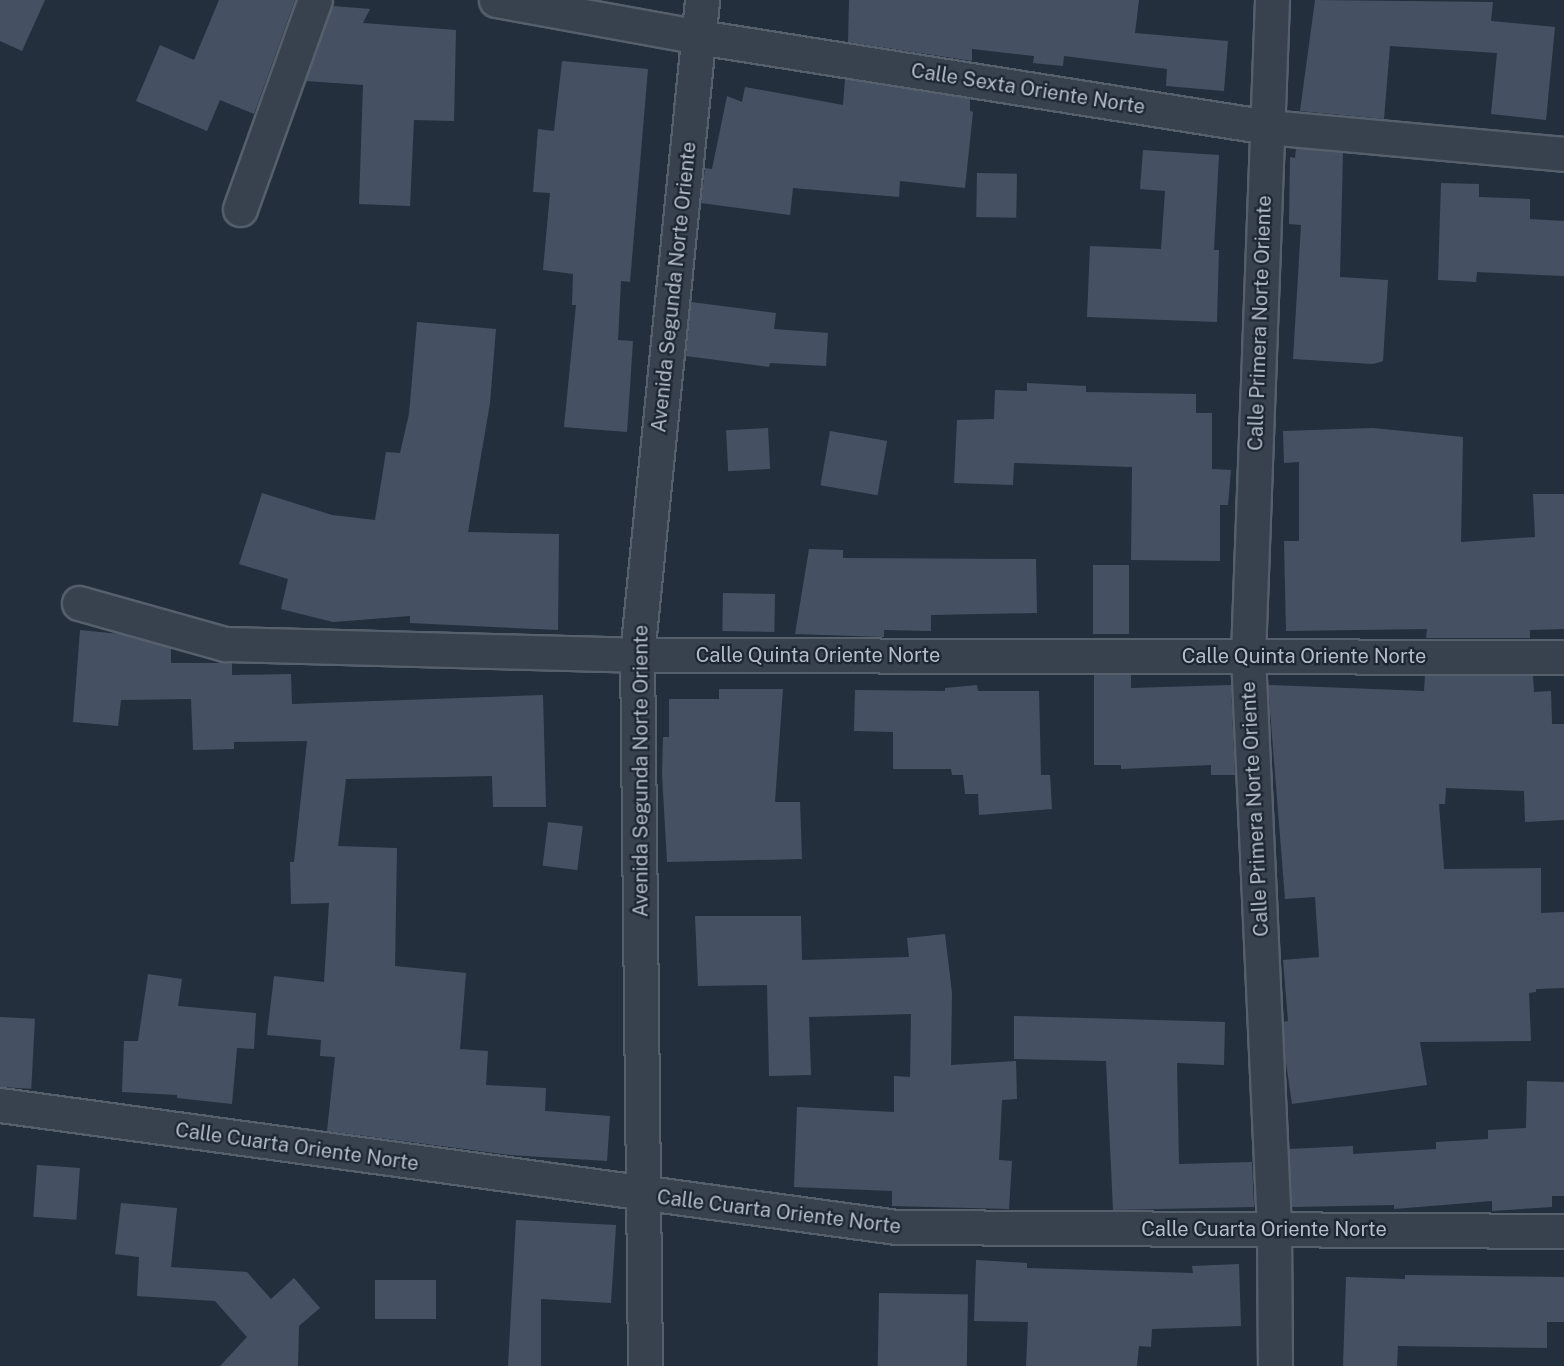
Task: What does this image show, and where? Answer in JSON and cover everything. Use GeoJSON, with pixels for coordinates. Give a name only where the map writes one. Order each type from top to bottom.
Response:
{"type":"FeatureCollection","features":[{"type":"Feature","properties":{"kind":"street"},"geometry":{"type":"LineString","coordinates":[[240,209],[315,0]]}},
{"type":"Feature","properties":{"kind":"street","name":"Calle Sexta Oriente Norte"},"geometry":{"type":"LineString","coordinates":[[496,0],[699,38],[1268,127],[1564,154]]}},
{"type":"Feature","properties":{"kind":"street","name":"Avenida Segunda Norte Oriente"},"geometry":{"type":"LineString","coordinates":[[645,1366],[645,1196],[637,655],[702,0]]}},
{"type":"Feature","properties":{"kind":"street","name":"Calle Primera Norte Oriente"},"geometry":{"type":"LineString","coordinates":[[1272,0],[1248,656],[1274,1229],[1275,1366]]}},
{"type":"Feature","properties":{"kind":"street","name":"Calle Quinta Oriente Norte"},"geometry":{"type":"LineString","coordinates":[[79,603],[225,644],[637,655],[1564,657]]}},
{"type":"Feature","properties":{"kind":"street","name":"Calle Cuarta Oriente Norte"},"geometry":{"type":"LineString","coordinates":[[0,1105],[645,1196],[897,1227],[1564,1231]]}},
{"type":"Feature","properties":{"kind":"building"},"geometry":{"type":"Polygon","coordinates":[[[0,0],[45,0],[22,51],[0,41],[0,0]]]}},
{"type":"Feature","properties":{"kind":"building"},"geometry":{"type":"Polygon","coordinates":[[[219,0],[295,0],[254,114],[220,100],[207,131],[136,101],[160,45],[194,60],[219,0]]]}},
{"type":"Feature","properties":{"kind":"building"},"geometry":{"type":"Polygon","coordinates":[[[849,0],[1139,0],[1135,33],[1228,41],[1224,91],[1166,86],[1167,69],[1064,56],[1063,66],[1033,63],[1034,56],[972,49],[972,61],[848,42],[849,0]]]}},
{"type":"Feature","properties":{"kind":"building"},"geometry":{"type":"Polygon","coordinates":[[[1315,0],[1493,2],[1491,21],[1555,27],[1546,120],[1491,114],[1497,53],[1390,46],[1384,119],[1300,111],[1315,0]]]}},
{"type":"Feature","properties":{"kind":"building"},"geometry":{"type":"Polygon","coordinates":[[[333,6],[370,9],[363,23],[456,30],[454,121],[414,120],[410,206],[359,204],[363,85],[306,81],[333,6]]]}},
{"type":"Feature","properties":{"kind":"building"},"geometry":{"type":"Polygon","coordinates":[[[562,61],[648,69],[630,282],[621,281],[618,340],[633,341],[627,432],[564,427],[576,305],[572,305],[573,274],[543,270],[550,193],[533,192],[538,129],[554,131],[562,61]]]}},
{"type":"Feature","properties":{"kind":"building"},"geometry":{"type":"Polygon","coordinates":[[[845,79],[970,99],[970,111],[973,112],[965,188],[900,181],[899,197],[793,188],[790,215],[701,203],[705,168],[712,169],[727,96],[742,102],[745,87],[843,105],[845,79]]]}},
{"type":"Feature","properties":{"kind":"building"},"geometry":{"type":"Polygon","coordinates":[[[1296,148],[1343,153],[1340,277],[1388,280],[1383,361],[1373,364],[1293,359],[1301,225],[1289,224],[1290,157],[1295,158],[1296,148]]]}},
{"type":"Feature","properties":{"kind":"building"},"geometry":{"type":"Polygon","coordinates":[[[1143,150],[1219,155],[1214,250],[1219,250],[1217,322],[1087,317],[1090,246],[1161,249],[1165,191],[1140,189],[1143,150]]]}},
{"type":"Feature","properties":{"kind":"building"},"geometry":{"type":"Polygon","coordinates":[[[977,173],[1017,174],[1016,218],[976,217],[977,173]]]}},
{"type":"Feature","properties":{"kind":"building"},"geometry":{"type":"Polygon","coordinates":[[[1441,183],[1479,184],[1479,197],[1530,199],[1530,219],[1564,221],[1564,276],[1477,272],[1476,282],[1438,280],[1441,183]]]}},
{"type":"Feature","properties":{"kind":"building"},"geometry":{"type":"Polygon","coordinates":[[[691,302],[776,313],[774,329],[828,333],[826,366],[770,363],[769,367],[686,356],[691,302]]]}},
{"type":"Feature","properties":{"kind":"building"},"geometry":{"type":"Polygon","coordinates":[[[417,322],[496,329],[490,403],[468,532],[559,534],[558,630],[410,623],[410,616],[333,622],[281,609],[288,579],[239,564],[262,493],[332,515],[375,520],[386,452],[400,453],[409,414],[417,322]]]}},
{"type":"Feature","properties":{"kind":"building"},"geometry":{"type":"Polygon","coordinates":[[[1027,383],[1086,386],[1086,392],[1196,394],[1196,413],[1212,413],[1212,469],[1231,470],[1228,505],[1220,505],[1220,561],[1131,560],[1132,467],[1014,463],[1013,485],[954,483],[957,420],[994,419],[995,390],[1027,391],[1027,383]]]}},
{"type":"Feature","properties":{"kind":"building"},"geometry":{"type":"Polygon","coordinates":[[[768,428],[770,469],[728,471],[726,430],[768,428]]]}},
{"type":"Feature","properties":{"kind":"building"},"geometry":{"type":"Polygon","coordinates":[[[1373,428],[1463,437],[1461,542],[1535,537],[1533,494],[1564,494],[1564,629],[1530,630],[1530,638],[1426,638],[1427,629],[1286,631],[1284,541],[1299,541],[1299,462],[1284,463],[1283,431],[1373,428]]]}},
{"type":"Feature","properties":{"kind":"building"},"geometry":{"type":"Polygon","coordinates":[[[830,431],[887,441],[878,495],[820,485],[830,431]]]}},
{"type":"Feature","properties":{"kind":"building"},"geometry":{"type":"Polygon","coordinates":[[[809,549],[843,550],[843,558],[1036,559],[1037,613],[931,615],[931,631],[884,630],[884,637],[795,634],[809,549]]]}},
{"type":"Feature","properties":{"kind":"building"},"geometry":{"type":"Polygon","coordinates":[[[1093,565],[1129,565],[1129,634],[1093,634],[1093,565]]]}},
{"type":"Feature","properties":{"kind":"building"},"geometry":{"type":"Polygon","coordinates":[[[723,593],[775,594],[774,632],[722,631],[723,593]]]}},
{"type":"Feature","properties":{"kind":"building"},"geometry":{"type":"Polygon","coordinates":[[[80,630],[120,634],[171,648],[171,663],[232,663],[232,675],[291,674],[292,704],[543,695],[546,807],[493,807],[492,776],[346,779],[338,846],[397,848],[395,966],[466,973],[460,1049],[488,1051],[486,1085],[546,1088],[545,1111],[610,1116],[607,1161],[510,1155],[327,1131],[335,1057],[320,1056],[321,1040],[267,1035],[274,976],[324,982],[329,903],[291,904],[290,862],[294,862],[307,741],[234,742],[234,749],[193,750],[191,699],[121,700],[118,726],[73,722],[80,630]]]}},
{"type":"Feature","properties":{"kind":"building"},"geometry":{"type":"Polygon","coordinates":[[[1094,675],[1131,675],[1131,688],[1231,685],[1235,775],[1211,775],[1211,765],[1121,769],[1121,765],[1094,765],[1094,675]]]}},
{"type":"Feature","properties":{"kind":"building"},"geometry":{"type":"Polygon","coordinates":[[[1425,675],[1533,676],[1534,692],[1551,691],[1552,724],[1564,724],[1564,820],[1525,822],[1524,791],[1446,788],[1445,804],[1439,804],[1444,869],[1541,868],[1541,913],[1564,912],[1564,988],[1536,989],[1536,992],[1529,993],[1531,1041],[1420,1042],[1427,1085],[1292,1104],[1285,1056],[1283,1022],[1288,1021],[1283,960],[1319,957],[1315,897],[1285,899],[1268,685],[1424,691],[1425,675]]]}},
{"type":"Feature","properties":{"kind":"building"},"geometry":{"type":"Polygon","coordinates":[[[977,685],[978,691],[1039,691],[1041,775],[1050,775],[1052,809],[979,815],[978,794],[965,794],[963,775],[952,775],[951,769],[893,769],[893,732],[854,731],[855,690],[945,691],[945,688],[977,685]]]}},
{"type":"Feature","properties":{"kind":"building"},"geometry":{"type":"Polygon","coordinates":[[[719,689],[783,689],[775,802],[800,802],[802,859],[667,862],[662,774],[663,737],[669,737],[669,699],[719,699],[719,689]]]}},
{"type":"Feature","properties":{"kind":"building"},"geometry":{"type":"Polygon","coordinates":[[[548,822],[583,826],[577,870],[543,866],[548,822]]]}},
{"type":"Feature","properties":{"kind":"building"},"geometry":{"type":"Polygon","coordinates":[[[695,916],[801,916],[802,960],[909,957],[907,938],[945,934],[952,993],[951,1065],[1016,1061],[1017,1099],[1002,1100],[999,1160],[1012,1161],[1009,1209],[892,1206],[892,1191],[794,1187],[797,1107],[894,1112],[894,1076],[910,1077],[911,1014],[809,1017],[811,1075],[769,1076],[767,985],[698,986],[695,916]]]}},
{"type":"Feature","properties":{"kind":"building"},"geometry":{"type":"Polygon","coordinates":[[[148,974],[182,979],[178,1006],[256,1013],[254,1049],[237,1048],[232,1104],[177,1098],[177,1095],[122,1092],[124,1041],[138,1041],[148,974]]]}},
{"type":"Feature","properties":{"kind":"building"},"geometry":{"type":"Polygon","coordinates":[[[1014,1016],[1225,1022],[1224,1065],[1177,1063],[1179,1164],[1252,1162],[1254,1207],[1113,1210],[1106,1061],[1014,1059],[1014,1016]]]}},
{"type":"Feature","properties":{"kind":"building"},"geometry":{"type":"Polygon","coordinates":[[[0,1017],[35,1019],[31,1089],[0,1087],[0,1017]]]}},
{"type":"Feature","properties":{"kind":"building"},"geometry":{"type":"Polygon","coordinates":[[[1527,1081],[1564,1082],[1564,1196],[1552,1196],[1552,1207],[1492,1211],[1492,1201],[1394,1209],[1394,1205],[1292,1207],[1289,1149],[1353,1146],[1353,1154],[1436,1149],[1436,1142],[1488,1139],[1488,1130],[1526,1128],[1527,1081]]]}},
{"type":"Feature","properties":{"kind":"building"},"geometry":{"type":"Polygon","coordinates":[[[37,1165],[80,1168],[76,1220],[33,1217],[37,1165]]]}},
{"type":"Feature","properties":{"kind":"building"},"geometry":{"type":"Polygon","coordinates":[[[121,1203],[177,1208],[171,1267],[247,1272],[271,1299],[294,1278],[320,1308],[299,1326],[298,1366],[220,1366],[247,1337],[215,1301],[137,1296],[139,1257],[115,1254],[121,1203]]]}},
{"type":"Feature","properties":{"kind":"building"},"geometry":{"type":"Polygon","coordinates":[[[516,1220],[616,1225],[611,1303],[541,1299],[541,1366],[508,1366],[516,1220]]]}},
{"type":"Feature","properties":{"kind":"building"},"geometry":{"type":"Polygon","coordinates":[[[976,1260],[1027,1263],[1027,1268],[1193,1273],[1192,1266],[1239,1264],[1241,1326],[1152,1329],[1151,1347],[1139,1346],[1137,1366],[1026,1366],[1028,1322],[974,1321],[976,1260]]]}},
{"type":"Feature","properties":{"kind":"building"},"geometry":{"type":"Polygon","coordinates":[[[1405,1275],[1564,1277],[1564,1322],[1547,1322],[1547,1348],[1398,1346],[1397,1366],[1343,1366],[1346,1277],[1405,1279],[1405,1275]]]}},
{"type":"Feature","properties":{"kind":"building"},"geometry":{"type":"Polygon","coordinates":[[[375,1280],[436,1280],[436,1319],[375,1319],[375,1280]]]}},
{"type":"Feature","properties":{"kind":"building"},"geometry":{"type":"Polygon","coordinates":[[[879,1293],[968,1295],[967,1366],[878,1366],[879,1293]]]}}]}
